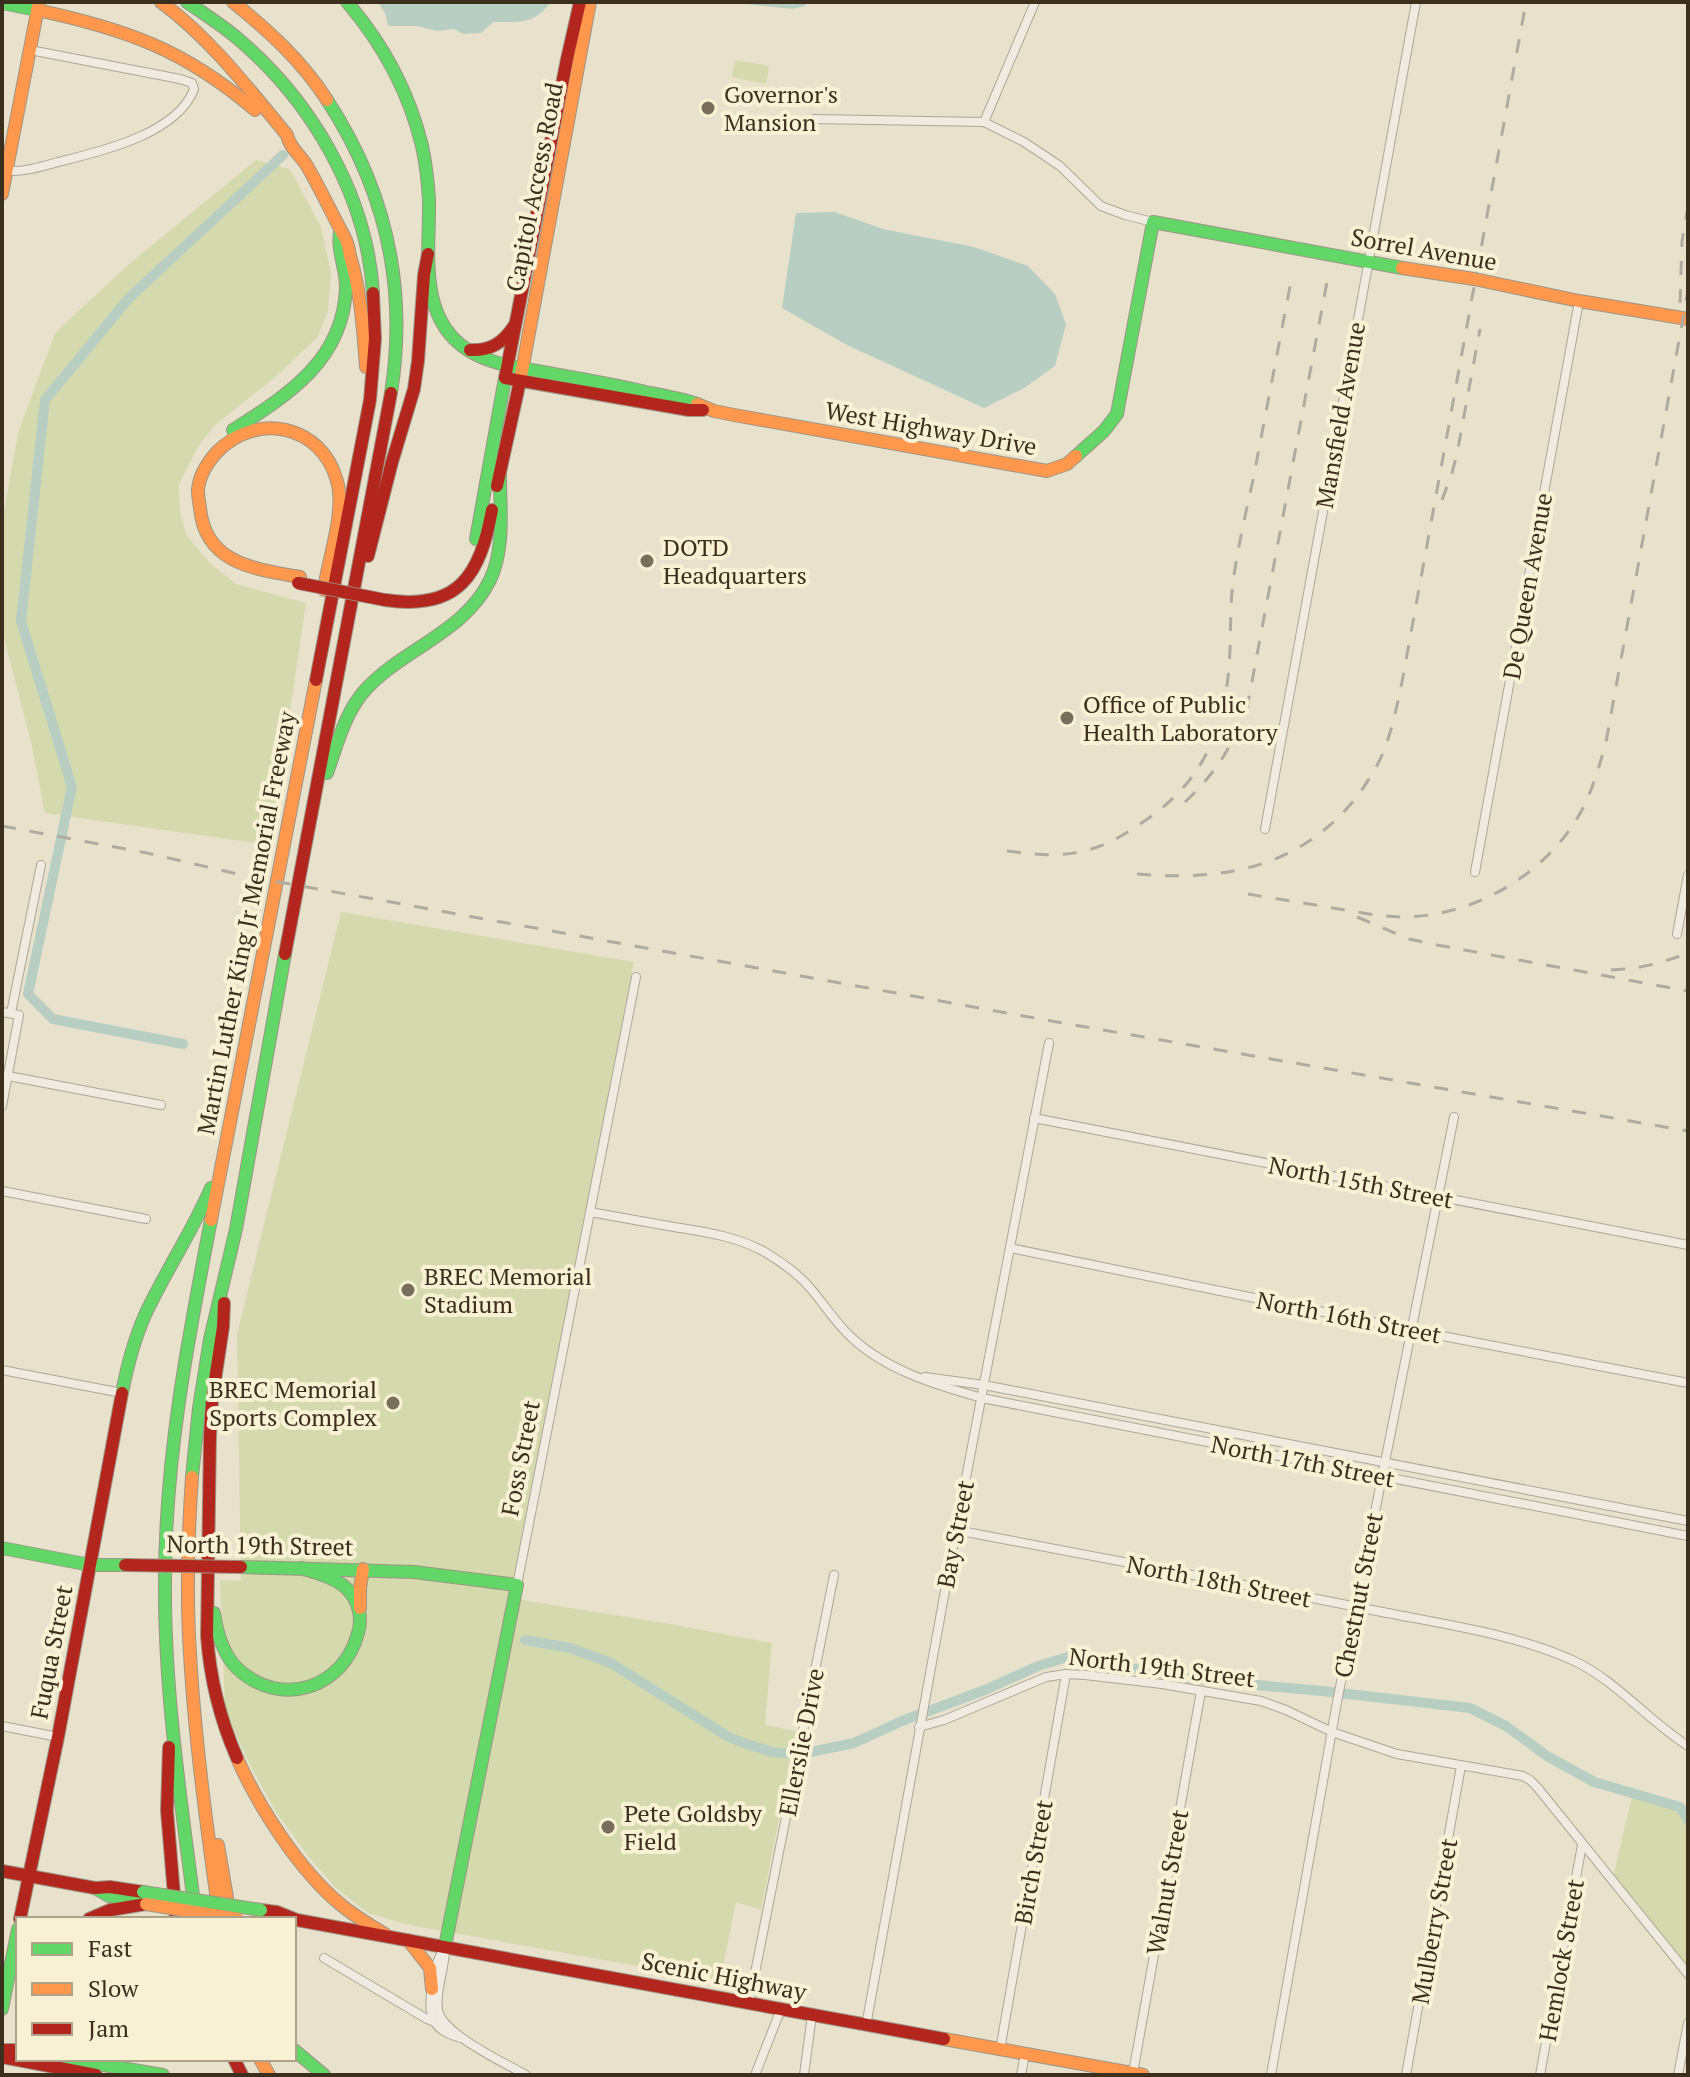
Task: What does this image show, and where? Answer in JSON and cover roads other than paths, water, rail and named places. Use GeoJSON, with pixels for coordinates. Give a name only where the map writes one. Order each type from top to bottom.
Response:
{"type":"FeatureCollection","features":[{"type":"Feature","properties":{"kind":"main road"},"geometry":{"type":"LineString","coordinates":[[161,2],[195,29],[224,60],[287,135],[288,141]]}},
{"type":"Feature","properties":{"kind":"main road","name":"Martin Luther King Jr Memorial Freeway"},"geometry":{"type":"LineString","coordinates":[[187,2],[245,44],[308,113],[344,178],[362,229],[373,281],[376,317],[370,400],[183,1365],[168,1493],[165,1615],[172,1718],[196,1917]]}},
{"type":"Feature","properties":{"kind":"main road","name":"Martin Luther King Jr Memorial Freeway"},"geometry":{"type":"LineString","coordinates":[[219,1917],[190,1665],[187,1597],[193,1461],[202,1385],[225,1282],[390,401],[397,314],[393,265],[386,231],[358,152],[342,122],[300,62],[278,39],[233,2]]}},
{"type":"Feature","properties":{"kind":"main road"},"geometry":{"type":"LineString","coordinates":[[347,2],[383,48],[411,109],[429,189],[428,254],[435,314],[449,337],[461,348],[479,351],[491,348],[507,337],[517,319]]}},
{"type":"Feature","properties":{"kind":"main road","name":"Capitol Access Road"},"geometry":{"type":"LineString","coordinates":[[386,597],[434,593],[456,579],[469,562],[476,543],[506,372],[580,2]]}},
{"type":"Feature","properties":{"kind":"main road","name":"Capitol Access Road"},"geometry":{"type":"LineString","coordinates":[[500,476],[570,121],[590,2]]}},
{"type":"Feature","properties":{"kind":"main road"},"geometry":{"type":"LineString","coordinates":[[2,3],[38,6],[170,50],[219,79],[288,141],[304,161],[345,238],[359,288],[370,400]]}},
{"type":"Feature","properties":{"kind":"main road"},"geometry":{"type":"LineString","coordinates":[[2,194],[7,171],[8,133],[38,6]]}},
{"type":"Feature","properties":{"kind":"main road","name":"West Highway Drive"},"geometry":{"type":"LineString","coordinates":[[461,348],[506,372],[689,410],[714,411],[1047,471],[1067,464],[1104,431],[1117,414],[1153,222]]}},
{"type":"Feature","properties":{"kind":"main road","name":"Sorrel Avenue"},"geometry":{"type":"LineString","coordinates":[[1153,222],[1688,319]]}},
{"type":"Feature","properties":{"kind":"main road"},"geometry":{"type":"LineString","coordinates":[[340,232],[338,239],[346,285],[344,304],[323,358],[289,394],[212,446],[198,467],[191,493],[191,507],[196,527],[207,546],[220,559],[243,572],[386,597],[406,604],[430,601],[467,579],[477,563],[500,476]]}},
{"type":"Feature","properties":{"kind":"main road"},"geometry":{"type":"LineString","coordinates":[[349,626],[414,389],[428,254]]}},
{"type":"Feature","properties":{"kind":"main road"},"geometry":{"type":"LineString","coordinates":[[299,580],[231,559],[210,539],[200,518],[198,491],[207,464],[225,444],[249,430],[278,428],[303,436],[322,451],[337,481],[338,509],[326,572],[317,672]]}},
{"type":"Feature","properties":{"kind":"main road"},"geometry":{"type":"LineString","coordinates":[[314,806],[343,728],[360,697],[373,682],[458,618],[487,585],[497,556],[500,476]]}},
{"type":"Feature","properties":{"kind":"main road","name":"Fuqua Street"},"geometry":{"type":"LineString","coordinates":[[20,1917],[130,1357],[146,1314],[195,1223],[223,1158]]}},
{"type":"Feature","properties":{"kind":"main road"},"geometry":{"type":"LineString","coordinates":[[225,1282],[224,1328],[210,1423],[207,1611],[210,1668],[221,1717],[240,1765],[275,1827],[318,1883],[349,1911],[386,1935]]}},
{"type":"Feature","properties":{"kind":"main road"},"geometry":{"type":"LineString","coordinates":[[209,1545],[212,1598],[218,1633],[227,1655],[235,1666],[257,1682],[276,1689],[312,1687],[338,1672],[351,1655],[359,1634],[363,1569]]}},
{"type":"Feature","properties":{"kind":"main road","name":"North 19th Street"},"geometry":{"type":"LineString","coordinates":[[2,1548],[90,1565],[363,1569],[425,1572],[517,1585]]}},
{"type":"Feature","properties":{"kind":"main road"},"geometry":{"type":"LineString","coordinates":[[301,1568],[341,1584],[355,1599],[360,1619]]}},
{"type":"Feature","properties":{"kind":"main road","name":"Foss Street"},"geometry":{"type":"LineString","coordinates":[[445,1946],[517,1585]]}},
{"type":"Feature","properties":{"kind":"main road"},"geometry":{"type":"LineString","coordinates":[[172,1718],[166,1804],[176,1917]]}},
{"type":"Feature","properties":{"kind":"main road"},"geometry":{"type":"LineString","coordinates":[[202,1779],[223,1867],[231,1917]]}},
{"type":"Feature","properties":{"kind":"main road","name":"Scenic Highway"},"geometry":{"type":"LineString","coordinates":[[2,1871],[95,1888],[109,1896],[261,1910],[288,1917]]}},
{"type":"Feature","properties":{"kind":"main road"},"geometry":{"type":"LineString","coordinates":[[94,1917],[144,1898]]}},
{"type":"Feature","properties":{"kind":"main road","name":"Scenic Highway"},"geometry":{"type":"LineString","coordinates":[[144,1898],[229,1917]]}},
{"type":"Feature","properties":{"kind":"main road","name":"Scenic Highway"},"geometry":{"type":"LineString","coordinates":[[296,1920],[1138,2074]]}},
{"type":"Feature","properties":{"kind":"main road"},"geometry":{"type":"LineString","coordinates":[[2,2009],[16,1939]]}},
{"type":"Feature","properties":{"kind":"main road"},"geometry":{"type":"LineString","coordinates":[[408,1940],[430,1968],[432,1989]]}},
{"type":"Feature","properties":{"kind":"main road"},"geometry":{"type":"LineString","coordinates":[[296,2052],[324,2075]]}},
{"type":"Feature","properties":{"kind":"main road"},"geometry":{"type":"LineString","coordinates":[[23,2061],[96,2075]]}},
{"type":"Feature","properties":{"kind":"main road"},"geometry":{"type":"LineString","coordinates":[[80,2061],[163,2075]]}},
{"type":"Feature","properties":{"kind":"street"},"geometry":{"type":"LineString","coordinates":[[984,122],[1035,2]]}},
{"type":"Feature","properties":{"kind":"street","name":"Mansfield Avenue"},"geometry":{"type":"LineString","coordinates":[[1265,829],[1416,2]]}},
{"type":"Feature","properties":{"kind":"street"},"geometry":{"type":"LineString","coordinates":[[7,171],[52,164],[138,138],[160,125],[194,93],[192,83],[180,79],[30,50]]}},
{"type":"Feature","properties":{"kind":"street"},"geometry":{"type":"LineString","coordinates":[[814,119],[984,122],[1024,142],[1060,166],[1101,206],[1153,222]]}},
{"type":"Feature","properties":{"kind":"street","name":"De Queen Avenue"},"geometry":{"type":"LineString","coordinates":[[1475,872],[1579,301]]}},
{"type":"Feature","properties":{"kind":"street"},"geometry":{"type":"LineString","coordinates":[[2,1106],[8,1076],[11,1013],[41,865]]}},
{"type":"Feature","properties":{"kind":"street"},"geometry":{"type":"LineString","coordinates":[[1677,934],[1688,875]]}},
{"type":"Feature","properties":{"kind":"street","name":"Foss Street"},"geometry":{"type":"LineString","coordinates":[[517,1585],[636,977]]}},
{"type":"Feature","properties":{"kind":"street","name":"Bay Street"},"geometry":{"type":"LineString","coordinates":[[866,2026],[1049,1043]]}},
{"type":"Feature","properties":{"kind":"street"},"geometry":{"type":"LineString","coordinates":[[8,1076],[161,1105]]}},
{"type":"Feature","properties":{"kind":"street","name":"Chestnut Street"},"geometry":{"type":"LineString","coordinates":[[1271,2075],[1355,1607],[1454,1117]]}},
{"type":"Feature","properties":{"kind":"street","name":"North 15th Street"},"geometry":{"type":"LineString","coordinates":[[1034,1118],[1688,1245]]}},
{"type":"Feature","properties":{"kind":"street"},"geometry":{"type":"LineString","coordinates":[[2,1191],[146,1219]]}},
{"type":"Feature","properties":{"kind":"street","name":"North 17th Street"},"geometry":{"type":"LineString","coordinates":[[590,1212],[715,1234],[751,1245],[785,1265],[806,1283],[857,1342],[889,1363],[941,1386],[982,1398],[1688,1536]]}},
{"type":"Feature","properties":{"kind":"street","name":"North 16th Street"},"geometry":{"type":"LineString","coordinates":[[1010,1248],[1688,1383]]}},
{"type":"Feature","properties":{"kind":"street"},"geometry":{"type":"LineString","coordinates":[[2,1370],[122,1393]]}},
{"type":"Feature","properties":{"kind":"street","name":"North 17th Street"},"geometry":{"type":"LineString","coordinates":[[920,1377],[984,1385],[1688,1521]]}},
{"type":"Feature","properties":{"kind":"street"},"geometry":{"type":"LineString","coordinates":[[1128,1427],[1131,1413]]}},
{"type":"Feature","properties":{"kind":"street"},"geometry":{"type":"LineString","coordinates":[[1520,1504],[1523,1489]]}},
{"type":"Feature","properties":{"kind":"street","name":"North 18th Street"},"geometry":{"type":"LineString","coordinates":[[956,1530],[1530,1644],[1594,1672],[1688,1746]]}},
{"type":"Feature","properties":{"kind":"street","name":"Ellerslie Drive"},"geometry":{"type":"LineString","coordinates":[[749,2003],[834,1575]]}},
{"type":"Feature","properties":{"kind":"street","name":"North 19th Street"},"geometry":{"type":"LineString","coordinates":[[920,1724],[944,1720],[1046,1677],[1066,1674],[1162,1684],[1269,1704],[1332,1732],[1397,1754],[1518,1775],[1530,1780],[1688,1974]]}},
{"type":"Feature","properties":{"kind":"street","name":"Birch Street"},"geometry":{"type":"LineString","coordinates":[[1000,2050],[1066,1674]]}},
{"type":"Feature","properties":{"kind":"street","name":"Walnut Street"},"geometry":{"type":"LineString","coordinates":[[1138,2074],[1201,1691]]}},
{"type":"Feature","properties":{"kind":"street"},"geometry":{"type":"LineString","coordinates":[[2,1726],[58,1737]]}},
{"type":"Feature","properties":{"kind":"street","name":"Mulberry Street"},"geometry":{"type":"LineString","coordinates":[[1406,2075],[1461,1766]]}},
{"type":"Feature","properties":{"kind":"street","name":"Hemlock Street"},"geometry":{"type":"LineString","coordinates":[[1540,2075],[1582,1845]]}},
{"type":"Feature","properties":{"kind":"street"},"geometry":{"type":"LineString","coordinates":[[445,1946],[438,1956],[432,1989],[430,2002],[433,2021],[449,2035],[462,2038]]}},
{"type":"Feature","properties":{"kind":"street"},"geometry":{"type":"LineString","coordinates":[[445,1946],[446,1958],[437,2007],[441,2019],[462,2038],[526,2075]]}},
{"type":"Feature","properties":{"kind":"street"},"geometry":{"type":"LineString","coordinates":[[324,1958],[452,2029]]}},
{"type":"Feature","properties":{"kind":"street"},"geometry":{"type":"LineString","coordinates":[[755,2075],[781,2009]]}},
{"type":"Feature","properties":{"kind":"street"},"geometry":{"type":"LineString","coordinates":[[804,2075],[812,2015]]}},
{"type":"Feature","properties":{"kind":"street"},"geometry":{"type":"LineString","coordinates":[[1678,2075],[1688,2023]]}},
{"type":"Feature","properties":{"kind":"street"},"geometry":{"type":"LineString","coordinates":[[1021,2075],[1025,2054]]}},
{"type":"Feature","properties":{"kind":"waterway"},"geometry":{"type":"LineString","coordinates":[[183,1044],[53,1019],[28,994],[72,787],[21,621],[45,400],[129,298],[283,155]]}},
{"type":"Feature","properties":{"kind":"waterway"},"geometry":{"type":"LineString","coordinates":[[525,1640],[570,1648],[611,1663],[727,1736],[783,1753],[811,1752],[854,1743],[1038,1666],[1068,1657],[1192,1679],[1470,1708],[1506,1726],[1547,1756],[1594,1782],[1680,1807],[1688,1820]]}},
{"type":"Feature","properties":{"kind":"railway"},"geometry":{"type":"LineString","coordinates":[[1137,874],[1167,876],[1225,872],[1279,857],[1328,827],[1350,805],[1383,753],[1402,682],[1526,2]]}},
{"type":"Feature","properties":{"kind":"railway"},"geometry":{"type":"LineString","coordinates":[[1680,303],[1682,241],[1688,207]]}},
{"type":"Feature","properties":{"kind":"railway"},"geometry":{"type":"LineString","coordinates":[[1007,851],[1071,854],[1112,841],[1174,798],[1208,751],[1222,713],[1226,691],[1234,575],[1292,276]]}},
{"type":"Feature","properties":{"kind":"railway"},"geometry":{"type":"LineString","coordinates":[[1185,802],[1222,759],[1247,708],[1327,282]]}},
{"type":"Feature","properties":{"kind":"railway"},"geometry":{"type":"LineString","coordinates":[[1248,894],[1378,915],[1406,917],[1433,914],[1460,908],[1510,885],[1553,850],[1570,829],[1588,798],[1606,742],[1688,291]]}},
{"type":"Feature","properties":{"kind":"railway"},"geometry":{"type":"LineString","coordinates":[[1442,500],[1457,454],[1480,329]]}},
{"type":"Feature","properties":{"kind":"railway"},"geometry":{"type":"LineString","coordinates":[[2,826],[147,853],[246,876],[1057,1022],[1688,1131]]}},
{"type":"Feature","properties":{"kind":"railway"},"geometry":{"type":"LineString","coordinates":[[1357,917],[1409,939],[1688,991]]}},
{"type":"Feature","properties":{"kind":"railway"},"geometry":{"type":"LineString","coordinates":[[1611,970],[1650,965],[1688,953]]}},
{"type":"Feature","properties":{"kind":"place","name":"Governor's Mansion"},"geometry":{"type":"Point","coordinates":[708,108]}},
{"type":"Feature","properties":{"kind":"place","name":"DOTD Headquarters"},"geometry":{"type":"Point","coordinates":[647,561]}},
{"type":"Feature","properties":{"kind":"place","name":"Office of Public Health Laboratory"},"geometry":{"type":"Point","coordinates":[1067,718]}},
{"type":"Feature","properties":{"kind":"place","name":"BREC Memorial Stadium"},"geometry":{"type":"Point","coordinates":[408,1290]}},
{"type":"Feature","properties":{"kind":"place","name":"BREC Memorial Sports Complex"},"geometry":{"type":"Point","coordinates":[393,1403]}},
{"type":"Feature","properties":{"kind":"place","name":"Pete Goldsby Field"},"geometry":{"type":"Point","coordinates":[608,1827]}}]}
